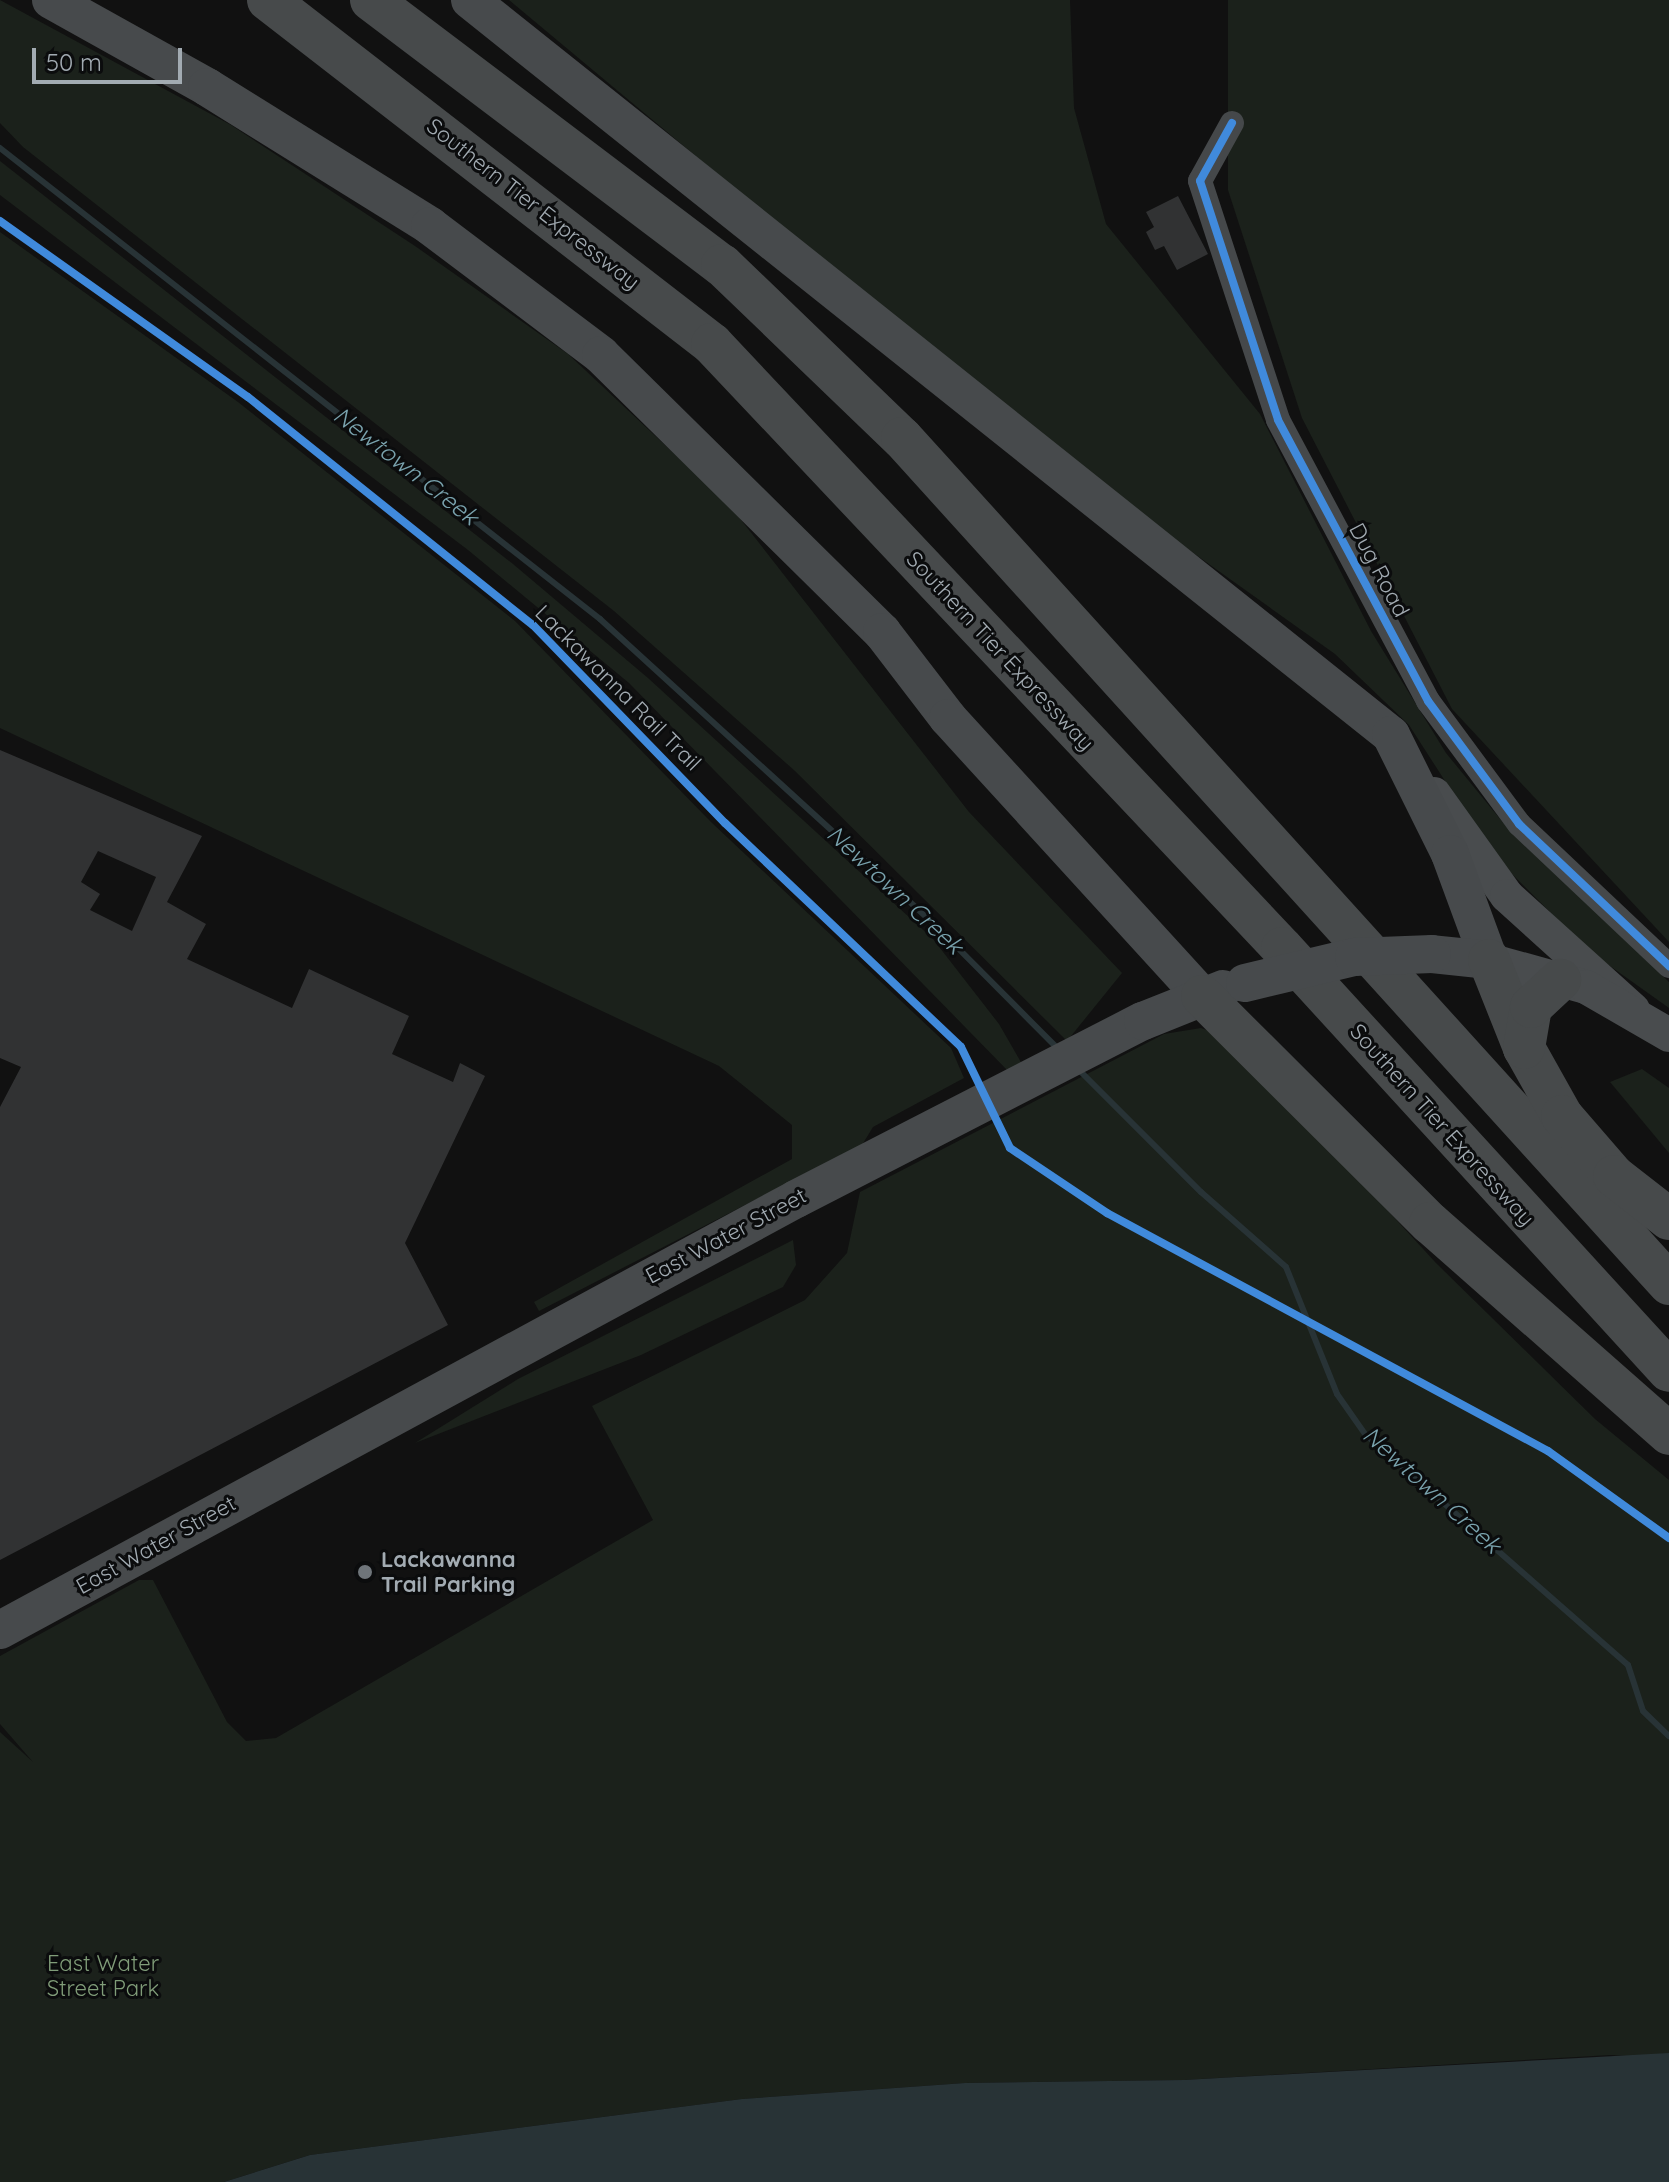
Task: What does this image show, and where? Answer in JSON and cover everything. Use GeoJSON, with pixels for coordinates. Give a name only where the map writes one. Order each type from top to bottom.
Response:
{"type":"FeatureCollection","features":[{"type":"Feature","properties":{"kind":"highway","name":"Southern Tier Expressway"},"geometry":{"type":"LineString","coordinates":[[268,0],[712,344],[1282,948],[1669,1371]]}},
{"type":"Feature","properties":{"kind":"highway"},"geometry":{"type":"LineString","coordinates":[[371,0],[722,265],[902,438],[1669,1284]]}},
{"type":"Feature","properties":{"kind":"highway"},"geometry":{"type":"LineString","coordinates":[[1489,960],[1542,1085],[1585,1146],[1669,1219]]}},
{"type":"Feature","properties":{"kind":"highway"},"geometry":{"type":"LineString","coordinates":[[1524,1048],[1531,1007],[1560,980]]}},
{"type":"Feature","properties":{"kind":"highway"},"geometry":{"type":"LineString","coordinates":[[1202,996],[1430,1223],[1669,1434]]}},
{"type":"Feature","properties":{"kind":"main road"},"geometry":{"type":"LineString","coordinates":[[51,0],[207,87],[430,226],[601,355],[882,632],[948,718],[1202,996]]}},
{"type":"Feature","properties":{"kind":"main road"},"geometry":{"type":"LineString","coordinates":[[470,0],[1391,735],[1450,854],[1489,960]]}},
{"type":"Feature","properties":{"kind":"main road"},"geometry":{"type":"LineString","coordinates":[[1130,1027],[1155,989],[1146,935]]}},
{"type":"Feature","properties":{"kind":"main road","name":"East Water Street"},"geometry":{"type":"LineString","coordinates":[[0,1630],[796,1199],[1130,1027],[1202,996],[1317,962],[1388,953],[1489,960]]}},
{"type":"Feature","properties":{"kind":"street","name":"Dug Road"},"geometry":{"type":"LineString","coordinates":[[1232,123],[1200,181],[1278,420],[1428,701],[1519,824],[1669,966]]}},
{"type":"Feature","properties":{"kind":"street"},"geometry":{"type":"LineString","coordinates":[[1391,735],[1507,896],[1633,1010],[1669,1035]]}},
{"type":"Feature","properties":{"kind":"street"},"geometry":{"type":"LineString","coordinates":[[1489,960],[1560,980],[1633,1010]]}},
{"type":"Feature","properties":{"kind":"green space"},"geometry":{"type":"Polygon","coordinates":[[[0,0],[231,125],[415,246],[568,354],[731,507],[969,812],[1122,973],[1067,1041],[795,771],[614,611],[23,147],[0,123],[0,0]]]}},
{"type":"Feature","properties":{"kind":"green space"},"geometry":{"type":"Polygon","coordinates":[[[509,0],[1070,0],[1074,108],[1106,224],[1260,414],[1371,631],[1446,753],[1505,825],[1669,982],[1669,1008],[1589,951],[1492,854],[1409,725],[1335,654],[1154,525],[831,269],[509,0]]]}},
{"type":"Feature","properties":{"kind":"green space"},"geometry":{"type":"Polygon","coordinates":[[[1228,0],[1669,0],[1669,942],[1452,709],[1302,418],[1228,190],[1228,0]]]}},
{"type":"Feature","properties":{"kind":"green space"},"geometry":{"type":"Polygon","coordinates":[[[0,161],[513,564],[648,678],[933,939],[999,1024],[1022,1064],[1008,1071],[629,683],[468,550],[0,195],[0,161]]]}},
{"type":"Feature","properties":{"kind":"green space"},"geometry":{"type":"Polygon","coordinates":[[[0,232],[238,402],[515,621],[711,822],[951,1048],[964,1078],[873,1127],[862,1145],[539,1311],[534,1302],[792,1159],[792,1125],[719,1066],[0,728],[0,232]]]}},
{"type":"Feature","properties":{"kind":"green space","name":"East Water Street Park"},"geometry":{"type":"Polygon","coordinates":[[[1201,1028],[1230,1039],[1436,1263],[1595,1419],[1669,1480],[1669,2058],[1611,2055],[1184,2080],[965,2083],[742,2099],[310,2155],[224,2182],[0,2182],[0,1732],[33,1762],[0,1724],[0,1656],[139,1580],[153,1580],[227,1722],[246,1741],[276,1738],[653,1520],[592,1406],[805,1300],[847,1253],[860,1192],[1164,1034],[1201,1028]]]}},
{"type":"Feature","properties":{"kind":"green space"},"geometry":{"type":"Polygon","coordinates":[[[1642,1069],[1669,1088],[1669,1153],[1610,1082],[1642,1069]]]}},
{"type":"Feature","properties":{"kind":"green space"},"geometry":{"type":"Polygon","coordinates":[[[793,1240],[796,1265],[783,1287],[641,1355],[415,1443],[518,1379],[793,1240]]]}},
{"type":"Feature","properties":{"kind":"shaded area"},"geometry":{"type":"Polygon","coordinates":[[[1669,2053],[1669,2182],[224,2182],[310,2155],[742,2099],[965,2083],[1184,2080],[1669,2053]]]}},
{"type":"Feature","properties":{"kind":"building"},"geometry":{"type":"Polygon","coordinates":[[[1178,196],[1208,254],[1177,270],[1164,246],[1155,250],[1146,232],[1154,227],[1146,212],[1178,196]]]}},
{"type":"Feature","properties":{"kind":"building"},"geometry":{"type":"Polygon","coordinates":[[[0,750],[202,836],[167,902],[206,924],[187,959],[292,1008],[309,969],[409,1016],[392,1054],[453,1082],[460,1063],[485,1076],[405,1243],[448,1325],[0,1560],[0,1107],[21,1067],[0,1058],[0,750]],[[98,851],[81,882],[100,894],[90,910],[132,931],[156,877],[98,851]]]}},
{"type":"Feature","properties":{"kind":"waterway","name":"Newtown Creek"},"geometry":{"type":"LineString","coordinates":[[0,148],[600,619],[932,922],[1059,1050]]}},
{"type":"Feature","properties":{"kind":"waterway","name":"Newtown Creek"},"geometry":{"type":"LineString","coordinates":[[1078,1069],[1201,1192],[1286,1267],[1337,1394],[1365,1434],[1628,1665],[1643,1711],[1669,1736]]}},
{"type":"Feature","properties":{"kind":"cycle path"},"geometry":{"type":"LineString","coordinates":[[1232,123],[1200,181],[1278,420],[1428,701],[1519,824],[1669,966]]}},
{"type":"Feature","properties":{"kind":"cycle path","name":"Lackawanna Rail Trail"},"geometry":{"type":"LineString","coordinates":[[0,221],[248,397],[533,625],[725,823],[961,1047],[1010,1148],[1107,1213],[1548,1451],[1669,1538]]}},
{"type":"Feature","properties":{"kind":"place","name":"Lackawanna Trail Parking"},"geometry":{"type":"Point","coordinates":[365,1572]}}]}
